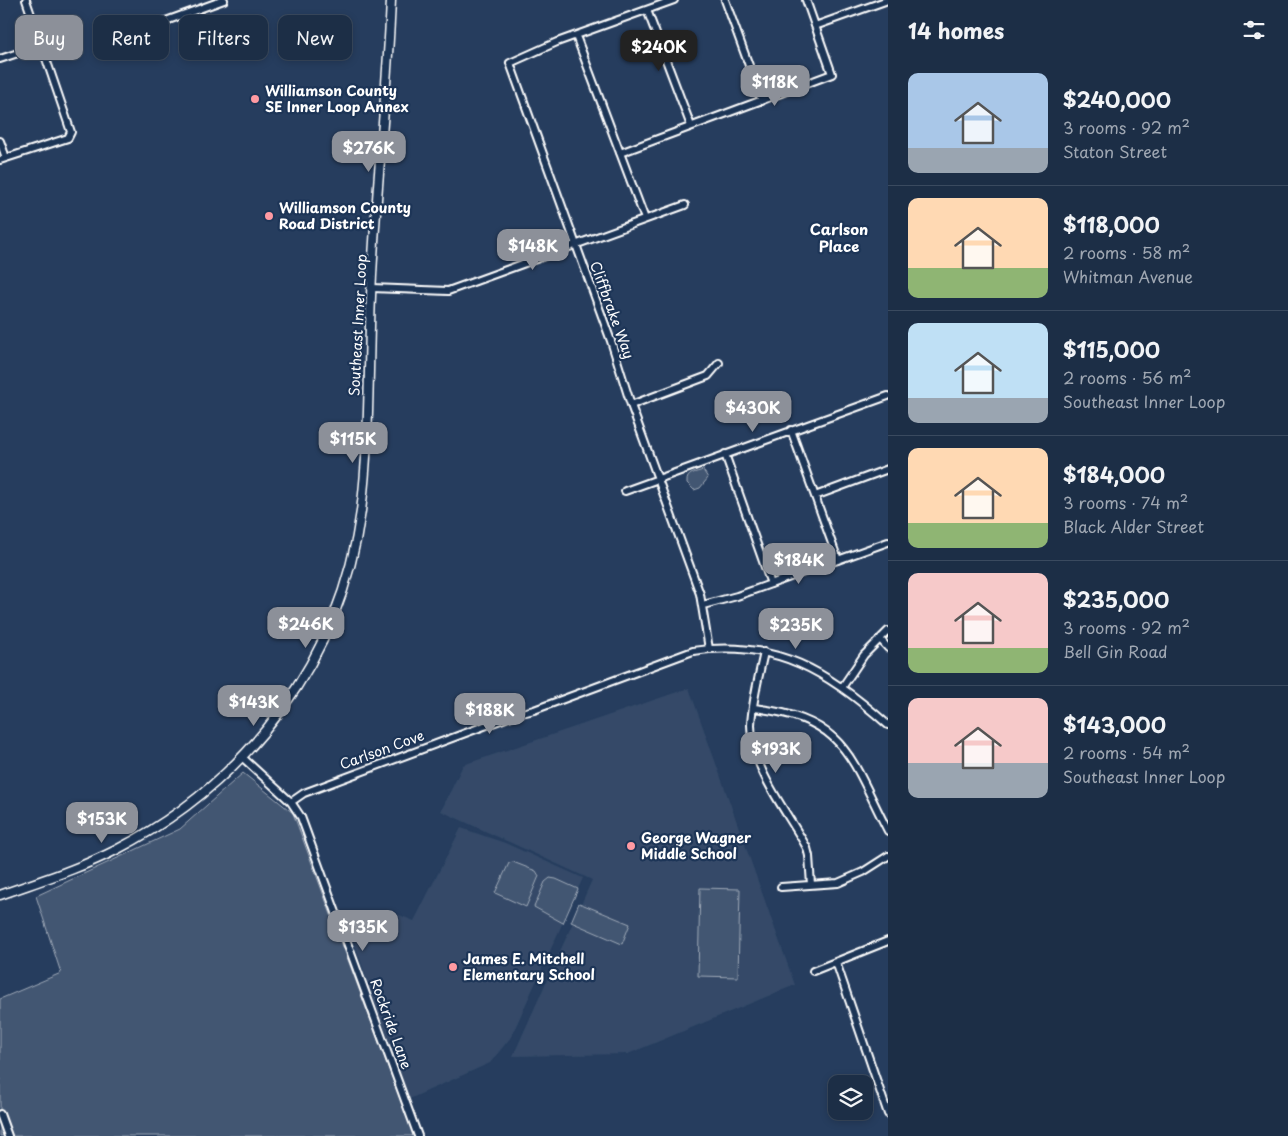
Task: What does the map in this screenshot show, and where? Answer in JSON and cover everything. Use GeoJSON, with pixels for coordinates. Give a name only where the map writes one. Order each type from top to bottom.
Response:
{"type":"FeatureCollection","features":[{"type":"Feature","properties":{"kind":"main road","name":"Southeast Inner Loop"},"geometry":{"type":"LineString","coordinates":[[0,895],[86,864],[142,836],[188,807],[243,758],[282,710],[308,669],[323,639],[347,576],[360,520],[364,483],[372,288],[391,0]]}},
{"type":"Feature","properties":{"kind":"street"},"geometry":{"type":"LineString","coordinates":[[26,0],[31,15]]}},
{"type":"Feature","properties":{"kind":"street"},"geometry":{"type":"LineString","coordinates":[[169,20],[224,0]]}},
{"type":"Feature","properties":{"kind":"street","name":"Cliffbrake Way"},"geometry":{"type":"LineString","coordinates":[[674,0],[576,36],[510,63],[611,341],[631,405],[703,605],[709,649]]}},
{"type":"Feature","properties":{"kind":"street"},"geometry":{"type":"LineString","coordinates":[[725,0],[762,101]]}},
{"type":"Feature","properties":{"kind":"street"},"geometry":{"type":"LineString","coordinates":[[620,153],[832,74],[806,0]]}},
{"type":"Feature","properties":{"kind":"street"},"geometry":{"type":"LineString","coordinates":[[815,26],[888,0]]}},
{"type":"Feature","properties":{"kind":"street"},"geometry":{"type":"LineString","coordinates":[[647,10],[691,126]]}},
{"type":"Feature","properties":{"kind":"street"},"geometry":{"type":"LineString","coordinates":[[576,36],[645,219]]}},
{"type":"Feature","properties":{"kind":"street"},"geometry":{"type":"LineString","coordinates":[[0,59],[15,54]]}},
{"type":"Feature","properties":{"kind":"street"},"geometry":{"type":"LineString","coordinates":[[0,141],[3,159],[68,138],[70,135],[70,126],[47,60]]}},
{"type":"Feature","properties":{"kind":"street"},"geometry":{"type":"LineString","coordinates":[[372,288],[448,291],[685,205]]}},
{"type":"Feature","properties":{"kind":"street"},"geometry":{"type":"LineString","coordinates":[[631,405],[708,376],[719,363]]}},
{"type":"Feature","properties":{"kind":"street"},"geometry":{"type":"LineString","coordinates":[[625,491],[888,396]]}},
{"type":"Feature","properties":{"kind":"street"},"geometry":{"type":"LineString","coordinates":[[791,430],[838,560]]}},
{"type":"Feature","properties":{"kind":"street"},"geometry":{"type":"LineString","coordinates":[[725,454],[771,584]]}},
{"type":"Feature","properties":{"kind":"street"},"geometry":{"type":"LineString","coordinates":[[815,496],[888,469]]}},
{"type":"Feature","properties":{"kind":"street"},"geometry":{"type":"LineString","coordinates":[[703,605],[771,584],[888,542]]}},
{"type":"Feature","properties":{"kind":"street"},"geometry":{"type":"LineString","coordinates":[[843,686],[864,655],[888,631]]}},
{"type":"Feature","properties":{"kind":"street"},"geometry":{"type":"LineString","coordinates":[[880,639],[888,648]]}},
{"type":"Feature","properties":{"kind":"street","name":"Carlson Cove"},"geometry":{"type":"LineString","coordinates":[[291,802],[304,793],[352,775],[682,656],[709,649],[764,652],[807,665],[843,686],[888,725]]}},
{"type":"Feature","properties":{"kind":"street"},"geometry":{"type":"LineString","coordinates":[[764,652],[754,708],[752,739],[759,762],[806,848],[809,856],[811,885]]}},
{"type":"Feature","properties":{"kind":"street"},"geometry":{"type":"LineString","coordinates":[[754,708],[793,716],[818,725],[838,739],[852,758],[888,831]]}},
{"type":"Feature","properties":{"kind":"street","name":"Rockride Lane"},"geometry":{"type":"LineString","coordinates":[[243,758],[291,802],[306,828],[418,1136]]}},
{"type":"Feature","properties":{"kind":"street"},"geometry":{"type":"LineString","coordinates":[[781,887],[826,885],[850,879],[888,856]]}},
{"type":"Feature","properties":{"kind":"street"},"geometry":{"type":"LineString","coordinates":[[813,971],[888,941]]}},
{"type":"Feature","properties":{"kind":"street"},"geometry":{"type":"LineString","coordinates":[[836,962],[888,1114]]}},
{"type":"Feature","properties":{"kind":"street"},"geometry":{"type":"LineString","coordinates":[[0,1114],[8,1136]]}},
{"type":"Feature","properties":{"kind":"shaded area"},"geometry":{"type":"Polygon","coordinates":[[[703,470],[708,478],[700,488],[694,490],[687,483],[687,479],[690,475],[703,470]]]}},
{"type":"Feature","properties":{"kind":"shaded area","name":"George Wagner Middle School"},"geometry":{"type":"Polygon","coordinates":[[[689,688],[795,985],[628,1054],[513,1056],[592,880],[441,811],[463,765],[689,688]]]}},
{"type":"Feature","properties":{"kind":"shaded area"},"geometry":{"type":"Polygon","coordinates":[[[243,773],[293,813],[414,1136],[0,1136],[0,999],[61,973],[36,896],[180,829],[243,773]]]}},
{"type":"Feature","properties":{"kind":"shaded area","name":"James E. Mitchell Elementary School"},"geometry":{"type":"Polygon","coordinates":[[[461,828],[505,843],[583,878],[511,1037],[490,1063],[407,1100],[348,923],[392,912],[414,921],[461,828]]]}},
{"type":"Feature","properties":{"kind":"shaded area"},"geometry":{"type":"Polygon","coordinates":[[[513,862],[536,871],[539,876],[526,907],[495,893],[509,863],[513,862]]]}},
{"type":"Feature","properties":{"kind":"shaded area"},"geometry":{"type":"Polygon","coordinates":[[[550,878],[578,889],[563,923],[534,907],[545,882],[550,878]]]}},
{"type":"Feature","properties":{"kind":"shaded area"},"geometry":{"type":"Polygon","coordinates":[[[700,888],[740,889],[738,977],[698,976],[700,888]]]}},
{"type":"Feature","properties":{"kind":"shaded area"},"geometry":{"type":"Polygon","coordinates":[[[579,903],[630,924],[622,944],[571,922],[579,903]]]}},
{"type":"Feature","properties":{"kind":"place","name":"Williamson County SE Inner Loop Annex"},"geometry":{"type":"Point","coordinates":[255,99]}},
{"type":"Feature","properties":{"kind":"place","name":"Williamson County Road District"},"geometry":{"type":"Point","coordinates":[269,216]}},
{"type":"Feature","properties":{"kind":"place","name":"George Wagner Middle School"},"geometry":{"type":"Point","coordinates":[631,846]}},
{"type":"Feature","properties":{"kind":"place","name":"James E. Mitchell Elementary School"},"geometry":{"type":"Point","coordinates":[453,967]}},
{"type":"Feature","properties":{"kind":"district","name":"Carlson Place"},"geometry":{"type":"Point","coordinates":[839,238]}}]}
